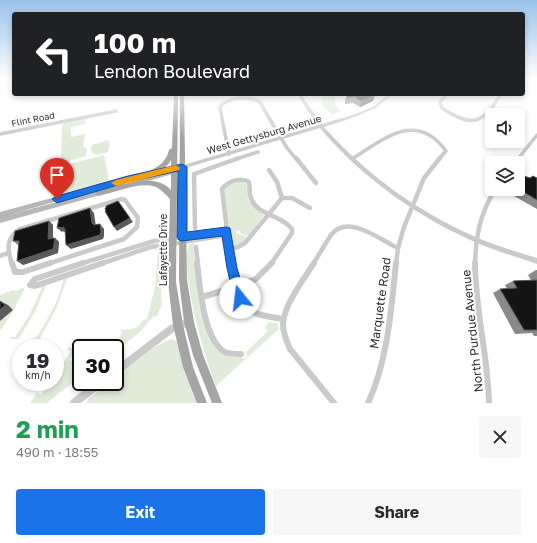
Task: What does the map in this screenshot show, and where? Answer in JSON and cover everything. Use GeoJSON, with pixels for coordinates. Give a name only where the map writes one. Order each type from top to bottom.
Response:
{"type":"FeatureCollection","features":[{"type":"Feature","properties":{"kind":"main road","name":"Lafayette Drive"},"geometry":{"type":"LineString","coordinates":[[176,99],[183,280],[189,322],[198,356],[217,403]]}},
{"type":"Feature","properties":{"kind":"main road","name":"Lafayette Drive"},"geometry":{"type":"LineString","coordinates":[[182,99],[178,169],[174,200],[172,282],[178,325],[188,367],[202,403]]}},
{"type":"Feature","properties":{"kind":"main road"},"geometry":{"type":"LineString","coordinates":[[0,215],[155,171],[169,161],[172,152],[173,115],[176,111]]}},
{"type":"Feature","properties":{"kind":"main road"},"geometry":{"type":"LineString","coordinates":[[128,179],[178,169]]}},
{"type":"Feature","properties":{"kind":"main road"},"geometry":{"type":"LineString","coordinates":[[0,220],[178,169]]}},
{"type":"Feature","properties":{"kind":"main road"},"geometry":{"type":"LineString","coordinates":[[98,193],[110,192],[142,183],[153,183],[165,188],[174,200]]}},
{"type":"Feature","properties":{"kind":"street"},"geometry":{"type":"LineString","coordinates":[[229,154],[220,108],[226,101],[244,99]]}},
{"type":"Feature","properties":{"kind":"street"},"geometry":{"type":"LineString","coordinates":[[253,99],[259,101],[280,138],[316,183]]}},
{"type":"Feature","properties":{"kind":"street"},"geometry":{"type":"LineString","coordinates":[[302,99],[321,127],[352,158],[384,186],[412,206],[456,231],[476,240],[537,261]]}},
{"type":"Feature","properties":{"kind":"street","name":"West Gettysburg Avenue"},"geometry":{"type":"LineString","coordinates":[[178,169],[348,118],[375,107],[385,99]]}},
{"type":"Feature","properties":{"kind":"street"},"geometry":{"type":"LineString","coordinates":[[443,99],[440,102],[442,108],[473,120],[481,119],[485,116],[498,99]]}},
{"type":"Feature","properties":{"kind":"street","name":"Flint Road"},"geometry":{"type":"LineString","coordinates":[[0,134],[116,111]]}},
{"type":"Feature","properties":{"kind":"street","name":"Marquette Road"},"geometry":{"type":"LineString","coordinates":[[352,158],[394,135],[410,129],[423,132],[441,144],[446,151],[424,178],[404,227],[398,248],[388,334],[382,366],[375,388],[368,403]]}},
{"type":"Feature","properties":{"kind":"street"},"geometry":{"type":"LineString","coordinates":[[520,156],[537,135]]}},
{"type":"Feature","properties":{"kind":"street"},"geometry":{"type":"LineString","coordinates":[[195,228],[194,174],[258,152]]}},
{"type":"Feature","properties":{"kind":"street"},"geometry":{"type":"LineString","coordinates":[[269,170],[277,182],[282,198]]}},
{"type":"Feature","properties":{"kind":"street"},"geometry":{"type":"LineString","coordinates":[[202,297],[237,286],[253,281],[262,275],[292,233],[291,225],[253,202],[250,197],[247,180],[240,179],[224,185],[222,189],[228,249],[237,286],[240,298],[247,310],[257,314],[284,318]]}},
{"type":"Feature","properties":{"kind":"street","name":"North Purdue Avenue"},"geometry":{"type":"LineString","coordinates":[[489,403],[485,348],[476,282],[476,240],[487,200],[490,196]]}},
{"type":"Feature","properties":{"kind":"street"},"geometry":{"type":"LineString","coordinates":[[228,249],[238,247],[245,243],[282,198],[292,198],[310,208]]}},
{"type":"Feature","properties":{"kind":"street"},"geometry":{"type":"LineString","coordinates":[[119,200],[125,200],[138,218],[137,227],[124,239],[23,272],[16,272],[8,253],[9,237],[16,230],[119,200]]}},
{"type":"Feature","properties":{"kind":"street"},"geometry":{"type":"LineString","coordinates":[[334,403],[290,348],[284,330],[284,318],[287,307],[332,234],[337,229],[347,226],[357,227],[398,248]]}},
{"type":"Feature","properties":{"kind":"street"},"geometry":{"type":"LineString","coordinates":[[173,241],[138,245],[114,252],[35,279],[30,285],[35,286],[132,252],[173,241],[227,233]]}},
{"type":"Feature","properties":{"kind":"street"},"geometry":{"type":"LineString","coordinates":[[196,247],[202,297],[210,328],[219,346],[227,352],[241,354]]}},
{"type":"Feature","properties":{"kind":"street"},"geometry":{"type":"LineString","coordinates":[[0,256],[8,253]]}},
{"type":"Feature","properties":{"kind":"street"},"geometry":{"type":"LineString","coordinates":[[124,365],[178,325],[189,322]]}},
{"type":"Feature","properties":{"kind":"street"},"geometry":{"type":"LineString","coordinates":[[74,403],[89,391]]}},
{"type":"Feature","properties":{"kind":"green space"},"geometry":{"type":"Polygon","coordinates":[[[323,99],[335,99],[335,104],[341,112],[332,114],[322,106],[323,99]]]}},
{"type":"Feature","properties":{"kind":"green space"},"geometry":{"type":"Polygon","coordinates":[[[85,119],[86,124],[71,127],[71,137],[85,134],[83,146],[87,149],[86,156],[66,162],[61,161],[62,125],[85,119]]]}},
{"type":"Feature","properties":{"kind":"green space"},"geometry":{"type":"Polygon","coordinates":[[[108,140],[110,143],[108,152],[97,155],[92,153],[92,145],[108,140]]]}},
{"type":"Feature","properties":{"kind":"green space"},"geometry":{"type":"Polygon","coordinates":[[[104,155],[109,181],[99,183],[108,182],[70,192],[97,184],[67,192],[61,190],[60,169],[62,166],[104,155]]]}},
{"type":"Feature","properties":{"kind":"green space"},"geometry":{"type":"Polygon","coordinates":[[[241,181],[247,185],[249,201],[264,215],[248,236],[241,234],[239,230],[236,231],[236,233],[247,237],[242,243],[234,246],[231,244],[224,189],[225,186],[241,181]]]}},
{"type":"Feature","properties":{"kind":"green space"},"geometry":{"type":"Polygon","coordinates":[[[194,243],[195,266],[213,342],[234,357],[241,357],[244,359],[247,357],[246,352],[268,331],[265,328],[269,322],[277,323],[279,329],[216,386],[200,336],[187,274],[189,244],[194,243]]]}},
{"type":"Feature","properties":{"kind":"green space"},"geometry":{"type":"Polygon","coordinates":[[[154,249],[159,249],[164,257],[160,282],[162,304],[157,316],[153,317],[139,333],[124,344],[124,339],[119,339],[122,332],[119,330],[136,328],[143,320],[147,319],[155,287],[158,250],[154,249]]]}},
{"type":"Feature","properties":{"kind":"green space"},"geometry":{"type":"Polygon","coordinates":[[[72,276],[67,279],[56,309],[40,338],[42,339],[30,339],[36,338],[49,317],[59,295],[63,280],[72,276]]]}},
{"type":"Feature","properties":{"kind":"green space"},"geometry":{"type":"Polygon","coordinates":[[[52,283],[46,285],[36,310],[19,338],[21,339],[9,339],[11,337],[15,337],[29,316],[42,288],[38,287],[52,283]]]}},
{"type":"Feature","properties":{"kind":"green space"},"geometry":{"type":"Polygon","coordinates":[[[23,287],[24,290],[11,315],[0,331],[0,295],[13,290],[17,291],[23,287]]]}},
{"type":"Feature","properties":{"kind":"green space"},"geometry":{"type":"Polygon","coordinates":[[[172,339],[178,342],[197,403],[87,403],[88,399],[98,391],[124,391],[124,371],[166,341],[172,339]]]}},
{"type":"Feature","properties":{"kind":"green space"},"geometry":{"type":"Polygon","coordinates":[[[68,348],[72,348],[72,356],[70,360],[72,361],[72,383],[64,390],[64,362],[71,351],[67,350],[68,348]]]}},
{"type":"Feature","properties":{"kind":"green space"},"geometry":{"type":"Polygon","coordinates":[[[44,391],[62,391],[47,403],[30,403],[37,393],[41,395],[44,391]]]}},
{"type":"Feature","properties":{"kind":"building"},"geometry":{"type":"Polygon","coordinates":[[[525,176],[530,178],[533,176],[537,178],[537,200],[525,193],[525,176]]]}},
{"type":"Feature","properties":{"kind":"building"},"geometry":{"type":"Polygon","coordinates":[[[118,201],[130,218],[114,227],[105,211],[105,208],[106,206],[118,201]]]}},
{"type":"Feature","properties":{"kind":"building"},"geometry":{"type":"Polygon","coordinates":[[[90,208],[92,223],[94,225],[100,224],[100,235],[66,245],[64,227],[57,228],[59,218],[90,208]]]}},
{"type":"Feature","properties":{"kind":"building"},"geometry":{"type":"Polygon","coordinates":[[[49,221],[48,239],[55,238],[53,249],[17,261],[19,241],[13,241],[15,231],[49,221]]]}},
{"type":"Feature","properties":{"kind":"building"},"geometry":{"type":"Polygon","coordinates":[[[537,280],[537,330],[524,330],[500,289],[517,288],[513,281],[537,280]]]}},
{"type":"Feature","properties":{"kind":"building"},"geometry":{"type":"Polygon","coordinates":[[[0,301],[5,305],[0,310],[0,301]]]}},
{"type":"Feature","properties":{"kind":"slow traffic"},"geometry":{"type":"LineString","coordinates":[[116,183],[176,168]]}},
{"type":"Feature","properties":{"kind":"route"},"geometry":{"type":"LineString","coordinates":[[57,199],[128,179],[182,167],[182,237],[226,231],[228,249],[240,298]]}}]}
